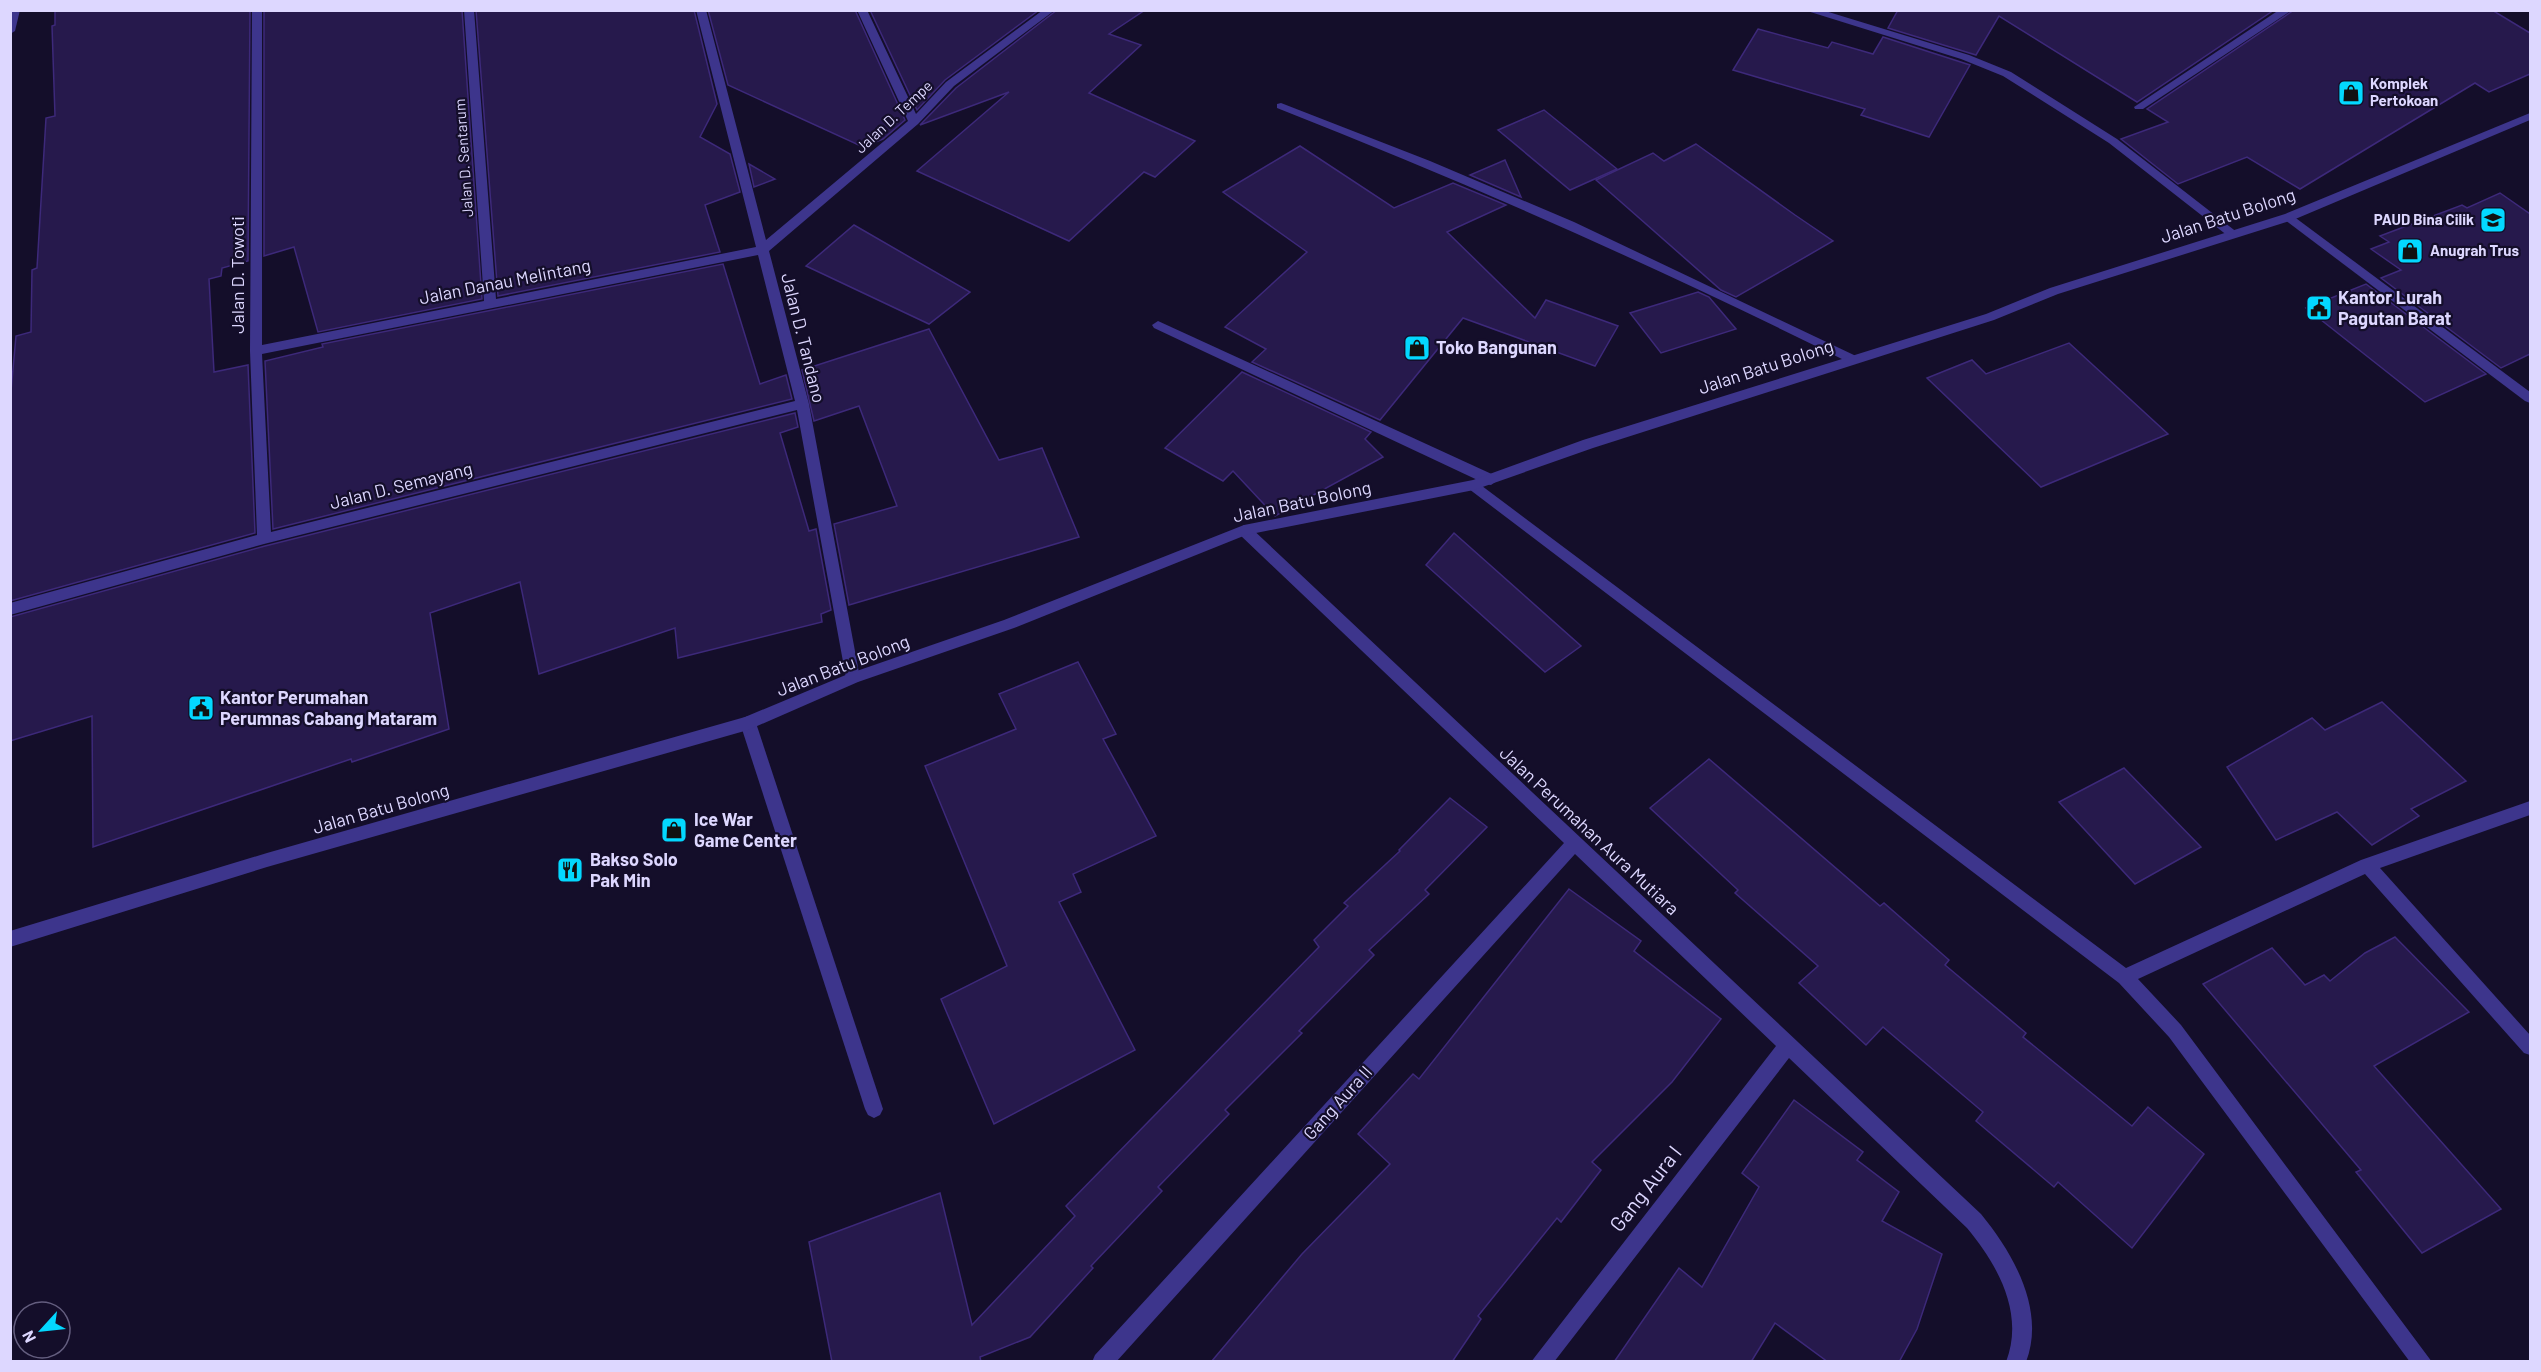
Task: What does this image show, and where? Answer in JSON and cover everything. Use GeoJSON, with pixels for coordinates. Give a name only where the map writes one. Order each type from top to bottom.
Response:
{"type":"FeatureCollection","features":[{"type":"Feature","properties":{"kind":"street"},"geometry":{"type":"LineString","coordinates":[[10,32],[15,10]]}},
{"type":"Feature","properties":{"kind":"street","name":"Jalan D. Towoti"},"geometry":{"type":"LineString","coordinates":[[257,10],[256,351],[264,539]]}},
{"type":"Feature","properties":{"kind":"street","name":"Jalan D. Sentarum"},"geometry":{"type":"LineString","coordinates":[[468,10],[490,303]]}},
{"type":"Feature","properties":{"kind":"street","name":"Jalan D. Tandano"},"geometry":{"type":"LineString","coordinates":[[701,10],[802,404],[853,678]]}},
{"type":"Feature","properties":{"kind":"street"},"geometry":{"type":"LineString","coordinates":[[862,10],[914,123]]}},
{"type":"Feature","properties":{"kind":"street","name":"Jalan D. Tempe"},"geometry":{"type":"LineString","coordinates":[[762,250],[914,123],[950,84],[1050,10]]}},
{"type":"Feature","properties":{"kind":"street"},"geometry":{"type":"LineString","coordinates":[[1809,10],[1834,13],[1965,57],[2007,74],[2113,141],[2232,233]]}},
{"type":"Feature","properties":{"kind":"street"},"geometry":{"type":"LineString","coordinates":[[2139,107],[2287,10]]}},
{"type":"Feature","properties":{"kind":"street"},"geometry":{"type":"LineString","coordinates":[[1281,106],[1382,144],[1594,233],[1706,285],[1852,359]]}},
{"type":"Feature","properties":{"kind":"street","name":"Jalan Batu Bolong"},"geometry":{"type":"LineString","coordinates":[[10,939],[267,860],[748,723],[853,678],[1009,624],[1244,530],[1491,480],[1588,444],[1990,317],[2054,291],[2232,233],[2289,217],[2530,116]]}},
{"type":"Feature","properties":{"kind":"street"},"geometry":{"type":"LineString","coordinates":[[2289,217],[2530,398]]}},
{"type":"Feature","properties":{"kind":"street","name":"Jalan Danau Melintang"},"geometry":{"type":"LineString","coordinates":[[256,351],[762,250]]}},
{"type":"Feature","properties":{"kind":"street"},"geometry":{"type":"LineString","coordinates":[[1158,325],[1491,480]]}},
{"type":"Feature","properties":{"kind":"street","name":"Jalan D. Semayang"},"geometry":{"type":"LineString","coordinates":[[10,609],[264,539],[802,404]]}},
{"type":"Feature","properties":{"kind":"street"},"geometry":{"type":"LineString","coordinates":[[1474,485],[2125,977],[2175,1031],[2422,1362]]}},
{"type":"Feature","properties":{"kind":"street","name":"Jalan Perumahan Aura Mutiara"},"geometry":{"type":"LineString","coordinates":[[1244,530],[1974,1221],[2004,1260],[2015,1292],[2022,1323],[2020,1356],[2016,1362]]}},
{"type":"Feature","properties":{"kind":"street"},"geometry":{"type":"LineString","coordinates":[[748,723],[874,1109]]}},
{"type":"Feature","properties":{"kind":"street"},"geometry":{"type":"LineString","coordinates":[[2125,977],[2367,865],[2530,808]]}},
{"type":"Feature","properties":{"kind":"street","name":"Gang Aura II"},"geometry":{"type":"LineString","coordinates":[[1102,1362],[1574,844]]}},
{"type":"Feature","properties":{"kind":"street"},"geometry":{"type":"LineString","coordinates":[[2367,865],[2530,1047]]}},
{"type":"Feature","properties":{"kind":"street","name":"Gang Aura I"},"geometry":{"type":"LineString","coordinates":[[1540,1362],[1788,1045]]}},
{"type":"Feature","properties":{"kind":"building"},"geometry":{"type":"Polygon","coordinates":[[[55,10],[250,10],[248,261],[222,268],[221,276],[209,279],[214,372],[248,365],[255,533],[10,601],[10,402],[16,336],[31,332],[32,270],[37,268],[46,118],[55,116],[52,26],[55,25],[55,10]]]}},
{"type":"Feature","properties":{"kind":"building"},"geometry":{"type":"Polygon","coordinates":[[[264,10],[462,10],[482,299],[318,332],[294,247],[264,256],[264,10]]]}},
{"type":"Feature","properties":{"kind":"building"},"geometry":{"type":"Polygon","coordinates":[[[476,10],[694,10],[717,104],[700,137],[730,154],[740,192],[705,205],[720,252],[498,296],[476,10]]]}},
{"type":"Feature","properties":{"kind":"building"},"geometry":{"type":"Polygon","coordinates":[[[708,10],[855,10],[905,120],[883,139],[863,147],[728,85],[708,10]]]}},
{"type":"Feature","properties":{"kind":"building"},"geometry":{"type":"Polygon","coordinates":[[[870,10],[1039,10],[945,80],[917,110],[870,10]]]}},
{"type":"Feature","properties":{"kind":"building"},"geometry":{"type":"Polygon","coordinates":[[[1057,10],[1145,10],[1109,34],[1141,45],[1089,93],[1195,141],[1155,177],[1144,172],[1069,241],[917,171],[1009,92],[920,125],[956,88],[1057,10]]]}},
{"type":"Feature","properties":{"kind":"building"},"geometry":{"type":"Polygon","coordinates":[[[1898,10],[2274,10],[2137,102],[1999,16],[1976,55],[1888,28],[1898,10]]]}},
{"type":"Feature","properties":{"kind":"building"},"geometry":{"type":"Polygon","coordinates":[[[2294,10],[2492,10],[2530,33],[2530,74],[2489,92],[2475,83],[2300,189],[2247,157],[2178,184],[2121,139],[2168,122],[2147,109],[2294,10]]]}},
{"type":"Feature","properties":{"kind":"building"},"geometry":{"type":"Polygon","coordinates":[[[1758,29],[1828,48],[1832,42],[1873,54],[1883,37],[1970,65],[1929,137],[1861,115],[1865,109],[1733,70],[1758,29]]]}},
{"type":"Feature","properties":{"kind":"building"},"geometry":{"type":"Polygon","coordinates":[[[1544,110],[1617,169],[1570,190],[1498,130],[1544,110]]]}},
{"type":"Feature","properties":{"kind":"building"},"geometry":{"type":"Polygon","coordinates":[[[1696,144],[1833,241],[1736,297],[1721,290],[1596,180],[1653,153],[1664,161],[1696,144]]]}},
{"type":"Feature","properties":{"kind":"building"},"geometry":{"type":"Polygon","coordinates":[[[1300,146],[1394,208],[1453,183],[1506,205],[1447,232],[1535,318],[1546,300],[1618,326],[1595,366],[1463,318],[1380,420],[1252,362],[1266,349],[1225,327],[1307,252],[1223,192],[1300,146]]]}},
{"type":"Feature","properties":{"kind":"building"},"geometry":{"type":"Polygon","coordinates":[[[1505,160],[1521,197],[1470,175],[1505,160]]]}},
{"type":"Feature","properties":{"kind":"building"},"geometry":{"type":"Polygon","coordinates":[[[749,164],[775,179],[754,187],[749,164]]]}},
{"type":"Feature","properties":{"kind":"building"},"geometry":{"type":"Polygon","coordinates":[[[2500,193],[2530,214],[2530,354],[2501,368],[2381,278],[2401,270],[2371,249],[2389,242],[2380,236],[2462,205],[2467,208],[2500,193]]]}},
{"type":"Feature","properties":{"kind":"building"},"geometry":{"type":"Polygon","coordinates":[[[854,225],[970,292],[929,324],[806,266],[854,225]]]}},
{"type":"Feature","properties":{"kind":"building"},"geometry":{"type":"Polygon","coordinates":[[[723,264],[760,384],[786,375],[792,399],[273,529],[265,361],[323,347],[322,344],[723,264]]]}},
{"type":"Feature","properties":{"kind":"building"},"geometry":{"type":"Polygon","coordinates":[[[2366,284],[2486,374],[2425,402],[2306,308],[2366,284]]]}},
{"type":"Feature","properties":{"kind":"building"},"geometry":{"type":"Polygon","coordinates":[[[1698,292],[1709,297],[1736,329],[1661,353],[1630,313],[1698,292]]]}},
{"type":"Feature","properties":{"kind":"building"},"geometry":{"type":"Polygon","coordinates":[[[929,329],[999,460],[1042,448],[1079,537],[849,605],[834,524],[897,506],[859,406],[814,421],[802,370],[929,329]]]}},
{"type":"Feature","properties":{"kind":"building"},"geometry":{"type":"Polygon","coordinates":[[[2069,343],[2168,434],[2041,487],[1927,378],[1972,360],[1986,374],[2069,343]]]}},
{"type":"Feature","properties":{"kind":"building"},"geometry":{"type":"Polygon","coordinates":[[[1242,372],[1371,432],[1365,439],[1383,457],[1275,516],[1233,471],[1223,481],[1165,448],[1242,372]]]}},
{"type":"Feature","properties":{"kind":"building"},"geometry":{"type":"Polygon","coordinates":[[[795,413],[798,427],[780,433],[809,531],[816,529],[831,610],[821,614],[822,622],[678,658],[675,628],[539,674],[520,582],[430,613],[449,729],[352,762],[351,759],[93,847],[92,716],[10,741],[10,617],[265,546],[795,413]]]}},
{"type":"Feature","properties":{"kind":"building"},"geometry":{"type":"Polygon","coordinates":[[[1454,533],[1581,646],[1545,672],[1426,565],[1454,533]]]}},
{"type":"Feature","properties":{"kind":"building"},"geometry":{"type":"Polygon","coordinates":[[[1078,662],[1116,734],[1103,739],[1156,836],[1073,874],[1081,892],[1059,902],[1135,1050],[994,1124],[941,999],[1007,966],[925,766],[1016,729],[999,694],[1078,662]]]}},
{"type":"Feature","properties":{"kind":"building"},"geometry":{"type":"Polygon","coordinates":[[[2382,702],[2466,781],[2411,809],[2419,816],[2372,845],[2337,812],[2276,840],[2227,767],[2312,718],[2325,730],[2382,702]]]}},
{"type":"Feature","properties":{"kind":"building"},"geometry":{"type":"Polygon","coordinates":[[[1709,759],[1880,906],[1884,903],[1949,960],[1945,965],[2026,1033],[2023,1037],[2132,1126],[2148,1107],[2204,1154],[2132,1248],[2058,1182],[2054,1187],[1976,1121],[1983,1112],[1883,1027],[1866,1045],[1799,983],[1818,966],[1735,893],[1738,890],[1650,808],[1709,759]]]}},
{"type":"Feature","properties":{"kind":"building"},"geometry":{"type":"Polygon","coordinates":[[[2124,768],[2201,847],[2135,884],[2059,802],[2124,768]]]}},
{"type":"Feature","properties":{"kind":"building"},"geometry":{"type":"Polygon","coordinates":[[[1450,798],[1487,827],[1425,890],[1429,894],[1369,950],[1374,955],[1299,1031],[1302,1033],[1225,1110],[1229,1114],[1158,1187],[1162,1191],[1091,1266],[1093,1268],[1030,1337],[980,1357],[981,1362],[832,1362],[809,1242],[940,1193],[972,1325],[1075,1216],[1066,1206],[1319,947],[1314,940],[1348,906],[1344,903],[1400,851],[1450,798]]]}},
{"type":"Feature","properties":{"kind":"building"},"geometry":{"type":"Polygon","coordinates":[[[1569,889],[1641,941],[1634,951],[1721,1019],[1672,1082],[1592,1162],[1601,1170],[1561,1222],[1557,1218],[1478,1316],[1481,1319],[1452,1362],[1211,1362],[1302,1254],[1390,1164],[1358,1134],[1413,1074],[1419,1079],[1569,889]]]}},
{"type":"Feature","properties":{"kind":"building"},"geometry":{"type":"Polygon","coordinates":[[[2395,937],[2469,1012],[2374,1066],[2501,1209],[2422,1253],[2356,1172],[2361,1170],[2203,984],[2272,948],[2305,985],[2324,975],[2330,981],[2365,953],[2395,937]]]}},
{"type":"Feature","properties":{"kind":"building"},"geometry":{"type":"Polygon","coordinates":[[[1794,1100],[1863,1152],[1857,1160],[1899,1192],[1882,1221],[1942,1254],[1917,1329],[1899,1362],[1828,1362],[1775,1323],[1751,1362],[1614,1362],[1679,1268],[1702,1287],[1759,1187],[1742,1173],[1794,1100]]]}},
{"type":"Feature","properties":{"kind":"place","name":"Komplek Pertokoan"},"geometry":{"type":"Point","coordinates":[2351,93]}},
{"type":"Feature","properties":{"kind":"place","name":"PAUD Bina Cilik"},"geometry":{"type":"Point","coordinates":[2493,220]}},
{"type":"Feature","properties":{"kind":"place","name":"Anugrah Trus"},"geometry":{"type":"Point","coordinates":[2410,251]}},
{"type":"Feature","properties":{"kind":"place","name":"Kantor Lurah Pagutan Barat"},"geometry":{"type":"Point","coordinates":[2319,308]}},
{"type":"Feature","properties":{"kind":"place","name":"Toko Bangunan"},"geometry":{"type":"Point","coordinates":[1417,348]}},
{"type":"Feature","properties":{"kind":"place","name":"Kantor Perumahan Perumnas Cabang Mataram"},"geometry":{"type":"Point","coordinates":[201,708]}},
{"type":"Feature","properties":{"kind":"place","name":"Ice War Game Center"},"geometry":{"type":"Point","coordinates":[674,830]}},
{"type":"Feature","properties":{"kind":"place","name":"Bakso Solo Pak Min"},"geometry":{"type":"Point","coordinates":[570,870]}}]}
